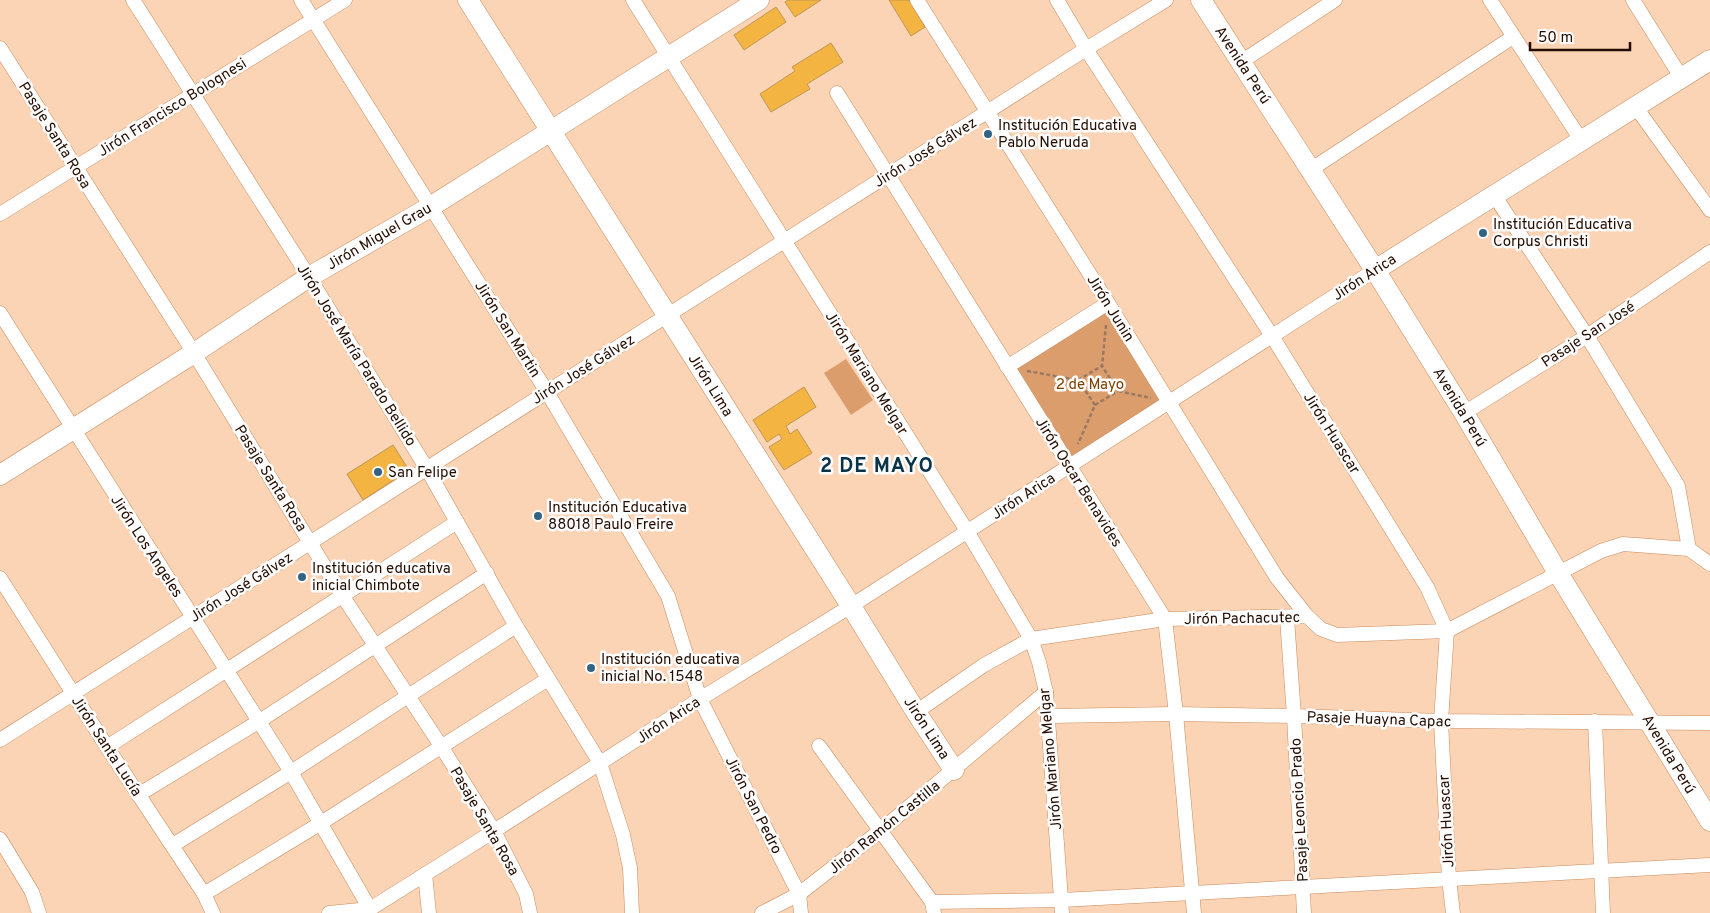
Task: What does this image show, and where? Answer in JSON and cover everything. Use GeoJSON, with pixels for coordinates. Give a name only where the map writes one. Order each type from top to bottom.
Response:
{"type":"FeatureCollection","features":[{"type":"Feature","properties":{"kind":"street","name":"Jirón José María Parado Bellido"},"geometry":{"type":"LineString","coordinates":[[133,0],[309,277],[426,469],[516,626],[600,763],[623,835],[630,868],[632,913]]}},
{"type":"Feature","properties":{"kind":"street","name":"Jirón San Martin"},"geometry":{"type":"LineString","coordinates":[[301,0],[547,392],[668,596],[700,699]]}},
{"type":"Feature","properties":{"kind":"street","name":"Jirón Francisco Bolognesi"},"geometry":{"type":"LineString","coordinates":[[0,214],[345,0]]}},
{"type":"Feature","properties":{"kind":"street","name":"Jirón Lima"},"geometry":{"type":"LineString","coordinates":[[468,0],[954,770]]}},
{"type":"Feature","properties":{"kind":"street","name":"Jirón Mariano Melgar"},"geometry":{"type":"LineString","coordinates":[[633,0],[967,531],[1031,639],[1039,662],[1049,716],[1062,907]]}},
{"type":"Feature","properties":{"kind":"street","name":"Jirón Miguel Grau"},"geometry":{"type":"LineString","coordinates":[[0,475],[194,353],[309,277],[430,207],[759,0]]}},
{"type":"Feature","properties":{"kind":"street","name":"Jirón Junin"},"geometry":{"type":"LineString","coordinates":[[917,0],[1170,402],[1277,578],[1306,616]]}},
{"type":"Feature","properties":{"kind":"street","name":"Jirón Huascar"},"geometry":{"type":"LineString","coordinates":[[1057,0],[1272,336],[1427,587],[1447,631],[1441,721],[1449,879],[1453,913]]}},
{"type":"Feature","properties":{"kind":"street","name":"Jirón José Gálvez"},"geometry":{"type":"LineString","coordinates":[[0,740],[1086,48],[1166,0]]}},
{"type":"Feature","properties":{"kind":"street","name":"Avenida Perú"},"geometry":{"type":"LineString","coordinates":[[1201,0],[1375,270],[1464,413],[1558,573],[1710,820]]}},
{"type":"Feature","properties":{"kind":"street"},"geometry":{"type":"LineString","coordinates":[[1241,62],[1335,0]]}},
{"type":"Feature","properties":{"kind":"street"},"geometry":{"type":"LineString","coordinates":[[1490,0],[1581,140]]}},
{"type":"Feature","properties":{"kind":"street"},"geometry":{"type":"LineString","coordinates":[[1633,0],[1682,77]]}},
{"type":"Feature","properties":{"kind":"street"},"geometry":{"type":"LineString","coordinates":[[1310,170],[1513,36]]}},
{"type":"Feature","properties":{"kind":"street","name":"Pasaje Santa Rosa"},"geometry":{"type":"LineString","coordinates":[[0,48],[194,353],[342,595],[376,645],[494,831],[526,894],[530,913]]}},
{"type":"Feature","properties":{"kind":"street","name":"Jirón Arica"},"geometry":{"type":"LineString","coordinates":[[329,913],[370,909],[700,699],[851,606],[1375,270],[1710,60]]}},
{"type":"Feature","properties":{"kind":"street","name":"Jirón Oscar Benavides"},"geometry":{"type":"LineString","coordinates":[[837,93],[1165,619],[1176,714],[1194,913]]}},
{"type":"Feature","properties":{"kind":"street"},"geometry":{"type":"LineString","coordinates":[[1635,106],[1710,210]]}},
{"type":"Feature","properties":{"kind":"street"},"geometry":{"type":"LineString","coordinates":[[1494,195],[1587,336],[1678,486],[1689,549],[1710,564]]}},
{"type":"Feature","properties":{"kind":"street","name":"Pasaje San José"},"geometry":{"type":"LineString","coordinates":[[1464,413],[1587,336],[1710,252]]}},
{"type":"Feature","properties":{"kind":"street"},"geometry":{"type":"LineString","coordinates":[[1007,367],[1108,303]]}},
{"type":"Feature","properties":{"kind":"street","name":"Jirón Los Angeles"},"geometry":{"type":"LineString","coordinates":[[0,313],[290,772],[370,909]]}},
{"type":"Feature","properties":{"kind":"street"},"geometry":{"type":"LineString","coordinates":[[107,747],[457,522]]}},
{"type":"Feature","properties":{"kind":"street","name":"Jirón Pachacutec"},"geometry":{"type":"LineString","coordinates":[[916,712],[984,666],[1031,639],[1165,619],[1287,618],[1306,616],[1321,629],[1337,635],[1447,631],[1601,551],[1623,544],[1689,549]]}},
{"type":"Feature","properties":{"kind":"street"},"geometry":{"type":"LineString","coordinates":[[138,794],[258,722],[487,573]]}},
{"type":"Feature","properties":{"kind":"street","name":"Jirón Santa Lucía"},"geometry":{"type":"LineString","coordinates":[[0,578],[107,747],[204,894],[213,913]]}},
{"type":"Feature","properties":{"kind":"street","name":"Pasaje Leoncio Prado"},"geometry":{"type":"LineString","coordinates":[[1287,618],[1304,913]]}},
{"type":"Feature","properties":{"kind":"street"},"geometry":{"type":"LineString","coordinates":[[172,845],[290,772],[516,626]]}},
{"type":"Feature","properties":{"kind":"street"},"geometry":{"type":"LineString","coordinates":[[204,894],[321,823],[548,679]]}},
{"type":"Feature","properties":{"kind":"street","name":"Jirón Ramón Castilla"},"geometry":{"type":"LineString","coordinates":[[762,913],[799,894],[880,831],[1046,692]]}},
{"type":"Feature","properties":{"kind":"street","name":"Jirón San Pedro"},"geometry":{"type":"LineString","coordinates":[[700,699],[799,894],[801,913]]}},
{"type":"Feature","properties":{"kind":"street","name":"Pasaje Huayna Capac"},"geometry":{"type":"LineString","coordinates":[[1049,716],[1176,714],[1441,721],[1710,723]]}},
{"type":"Feature","properties":{"kind":"street"},"geometry":{"type":"LineString","coordinates":[[1595,721],[1603,913]]}},
{"type":"Feature","properties":{"kind":"street"},"geometry":{"type":"LineString","coordinates":[[819,746],[933,908],[1062,907],[1193,893],[1710,865]]}},
{"type":"Feature","properties":{"kind":"street"},"geometry":{"type":"LineString","coordinates":[[0,839],[32,892],[39,913]]}},
{"type":"Feature","properties":{"kind":"street"},"geometry":{"type":"LineString","coordinates":[[425,874],[429,913]]}},
{"type":"Feature","properties":{"kind":"path"},"geometry":{"type":"LineString","coordinates":[[1108,303],[1102,366],[1118,391]]}},
{"type":"Feature","properties":{"kind":"path"},"geometry":{"type":"LineString","coordinates":[[1007,367],[1078,380],[1102,366]]}},
{"type":"Feature","properties":{"kind":"path"},"geometry":{"type":"LineString","coordinates":[[1078,380],[1095,405]]}},
{"type":"Feature","properties":{"kind":"path"},"geometry":{"type":"LineString","coordinates":[[1069,466],[1095,405],[1118,391],[1170,402]]}},
{"type":"Feature","properties":{"kind":"green space","name":"2 de Mayo"},"geometry":{"type":"Polygon","coordinates":[[[1107,308],[1167,401],[1070,463],[1010,367],[1107,308]]]}},
{"type":"Feature","properties":{"kind":"green space"},"geometry":{"type":"Polygon","coordinates":[[[846,359],[873,400],[851,415],[824,373],[846,359]]]}},
{"type":"Feature","properties":{"kind":"building"},"geometry":{"type":"Polygon","coordinates":[[[788,0],[821,0],[795,17],[785,2],[788,0]]]}},
{"type":"Feature","properties":{"kind":"building"},"geometry":{"type":"Polygon","coordinates":[[[889,0],[909,0],[925,27],[911,36],[889,0]]]}},
{"type":"Feature","properties":{"kind":"building"},"geometry":{"type":"Polygon","coordinates":[[[776,7],[786,22],[744,50],[734,35],[776,7]]]}},
{"type":"Feature","properties":{"kind":"building"},"geometry":{"type":"Polygon","coordinates":[[[831,43],[843,62],[807,84],[810,89],[771,112],[760,94],[795,71],[792,67],[831,43]]]}},
{"type":"Feature","properties":{"kind":"building"},"geometry":{"type":"Polygon","coordinates":[[[804,387],[816,407],[786,426],[790,434],[797,429],[812,453],[784,470],[769,447],[782,439],[779,434],[767,442],[753,420],[804,387]]]}},
{"type":"Feature","properties":{"kind":"building","name":"San Felipe"},"geometry":{"type":"Polygon","coordinates":[[[393,445],[409,470],[363,500],[347,474],[393,445]]]}},
{"type":"Feature","properties":{"kind":"place","name":"Institución Educativa Pablo Neruda"},"geometry":{"type":"Point","coordinates":[988,134]}},
{"type":"Feature","properties":{"kind":"place","name":"Institución Educativa Corpus Christi"},"geometry":{"type":"Point","coordinates":[1483,233]}},
{"type":"Feature","properties":{"kind":"place","name":"San Felipe"},"geometry":{"type":"Point","coordinates":[378,472]}},
{"type":"Feature","properties":{"kind":"place","name":"Institución Educativa 88018 Paulo Freire"},"geometry":{"type":"Point","coordinates":[538,516]}},
{"type":"Feature","properties":{"kind":"place","name":"Institución educativa inicial Chimbote"},"geometry":{"type":"Point","coordinates":[302,577]}},
{"type":"Feature","properties":{"kind":"place","name":"Institución educativa inicial No. 1548"},"geometry":{"type":"Point","coordinates":[591,668]}},
{"type":"Feature","properties":{"kind":"district","name":"2 DE MAYO"},"geometry":{"type":"Point","coordinates":[877,465]}}]}
